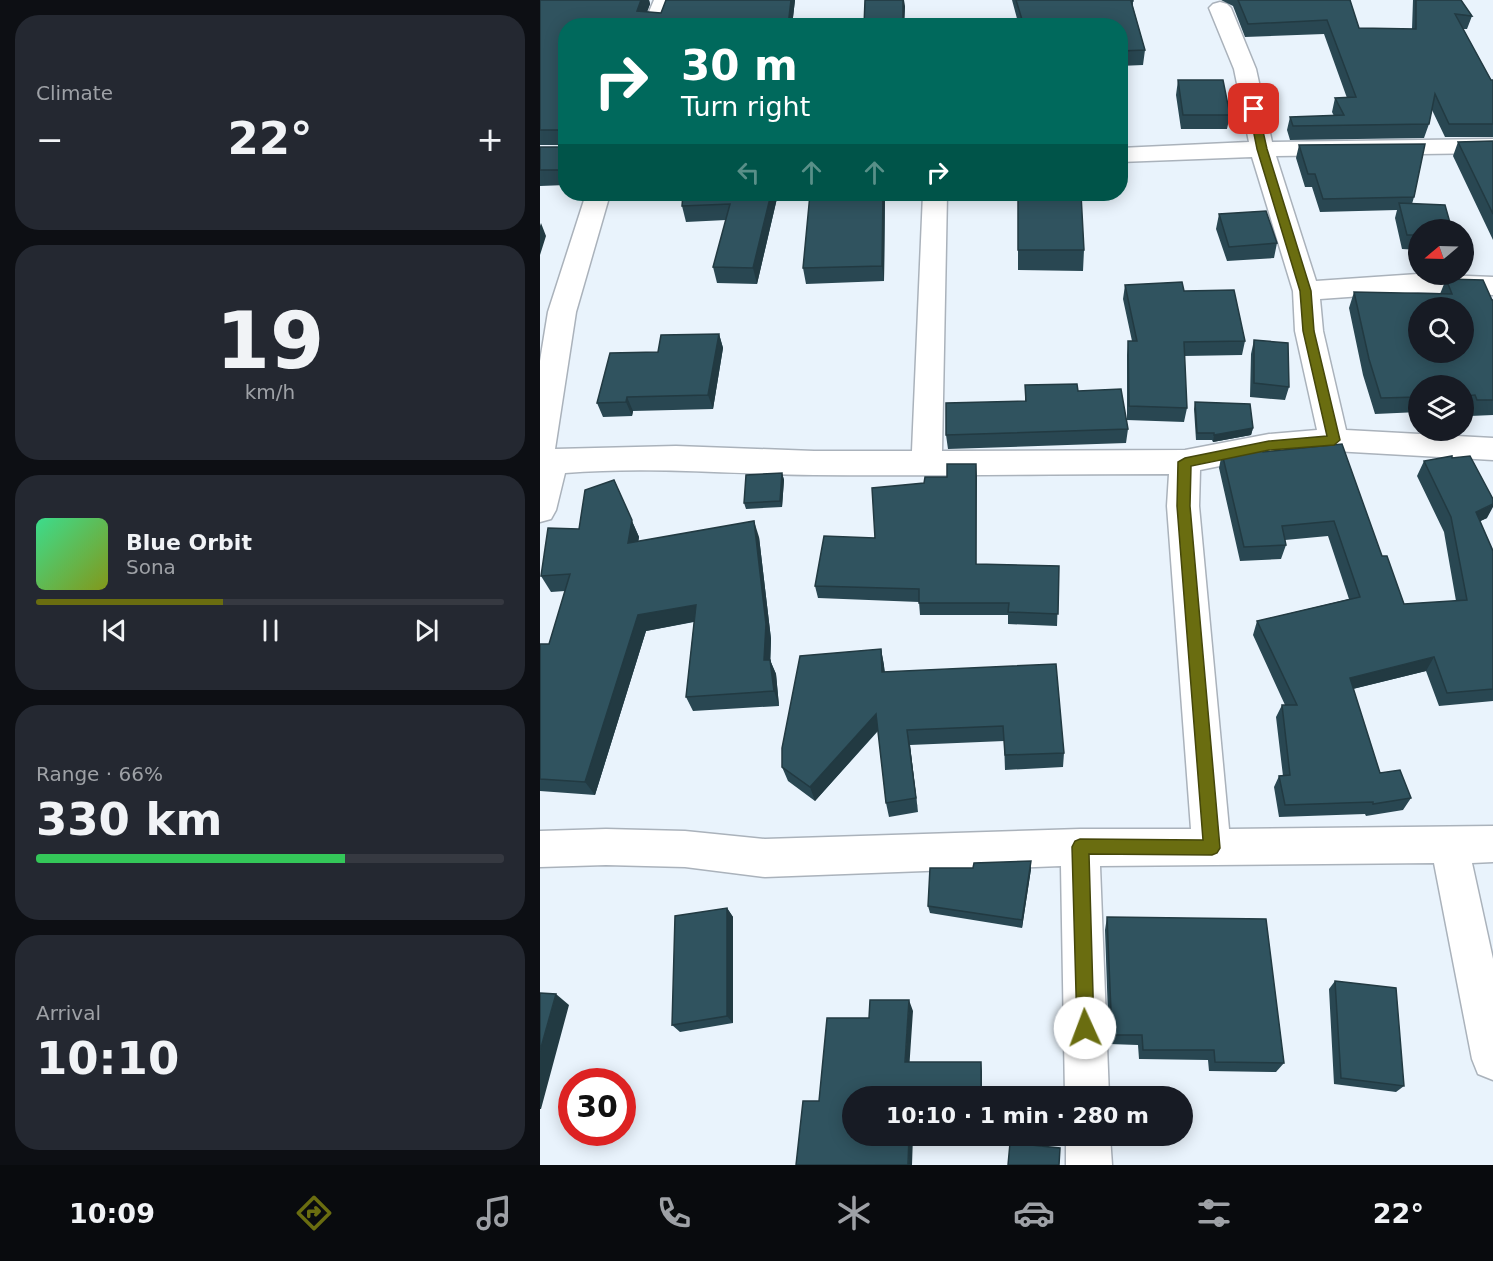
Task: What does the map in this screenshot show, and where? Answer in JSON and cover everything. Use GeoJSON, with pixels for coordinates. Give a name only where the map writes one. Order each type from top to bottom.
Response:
{"type":"FeatureCollection","features":[{"type":"Feature","properties":{"kind":"street"},"geometry":{"type":"LineString","coordinates":[[657,18],[664,0]]}},
{"type":"Feature","properties":{"kind":"street"},"geometry":{"type":"LineString","coordinates":[[1220,8],[1245,69],[1262,149],[1306,291],[1309,331],[1334,440]]}},
{"type":"Feature","properties":{"kind":"street"},"geometry":{"type":"LineString","coordinates":[[1128,155],[1262,149],[1493,146]]}},
{"type":"Feature","properties":{"kind":"street"},"geometry":{"type":"LineString","coordinates":[[540,510],[544,456],[562,312],[596,201]]}},
{"type":"Feature","properties":{"kind":"street"},"geometry":{"type":"LineString","coordinates":[[927,463],[935,201]]}},
{"type":"Feature","properties":{"kind":"street"},"geometry":{"type":"LineString","coordinates":[[1306,291],[1418,283],[1493,286]]}},
{"type":"Feature","properties":{"kind":"street"},"geometry":{"type":"LineString","coordinates":[[544,456],[814,463],[1185,462],[1269,445],[1334,440],[1493,449]]}},
{"type":"Feature","properties":{"kind":"street"},"geometry":{"type":"LineString","coordinates":[[1185,462],[1183,506],[1212,848]]}},
{"type":"Feature","properties":{"kind":"street"},"geometry":{"type":"LineString","coordinates":[[1449,844],[1493,1059]]}},
{"type":"Feature","properties":{"kind":"street"},"geometry":{"type":"LineString","coordinates":[[540,849],[606,847],[685,849],[765,858],[1080,847],[1212,848],[1493,844]]}},
{"type":"Feature","properties":{"kind":"street"},"geometry":{"type":"LineString","coordinates":[[1080,847],[1087,1086]]}},
{"type":"Feature","properties":{"kind":"street"},"geometry":{"type":"LineString","coordinates":[[1088,1146],[1089,1165]]}},
{"type":"Feature","properties":{"kind":"building"},"geometry":{"type":"Polygon","coordinates":[[[540,0],[641,0],[637,11],[661,13],[666,0],[791,0],[789,18],[558,18],[558,130],[540,130],[540,0]]]}},
{"type":"Feature","properties":{"kind":"building"},"geometry":{"type":"Polygon","coordinates":[[[865,0],[903,0],[903,18],[864,18],[865,0]]]}},
{"type":"Feature","properties":{"kind":"building"},"geometry":{"type":"Polygon","coordinates":[[[1016,0],[1133,0],[1131,1],[1145,50],[1128,51],[1128,18],[1022,18],[1016,0]]]}},
{"type":"Feature","properties":{"kind":"building"},"geometry":{"type":"Polygon","coordinates":[[[1238,0],[1350,0],[1359,28],[1416,29],[1416,0],[1461,0],[1472,16],[1455,14],[1493,80],[1493,124],[1449,124],[1435,94],[1429,124],[1293,126],[1290,117],[1344,115],[1335,98],[1356,97],[1327,20],[1248,24],[1238,0]]]}},
{"type":"Feature","properties":{"kind":"building"},"geometry":{"type":"Polygon","coordinates":[[[1178,80],[1223,80],[1230,115],[1183,115],[1178,80]]]}},
{"type":"Feature","properties":{"kind":"building"},"geometry":{"type":"Polygon","coordinates":[[[1493,141],[1493,214],[1458,142],[1493,141]]]}},
{"type":"Feature","properties":{"kind":"building"},"geometry":{"type":"Polygon","coordinates":[[[1425,144],[1414,197],[1323,199],[1315,174],[1308,174],[1299,145],[1425,144]]]}},
{"type":"Feature","properties":{"kind":"building"},"geometry":{"type":"Polygon","coordinates":[[[540,147],[558,147],[558,170],[540,170],[540,147]]]}},
{"type":"Feature","properties":{"kind":"building"},"geometry":{"type":"Polygon","coordinates":[[[682,201],[769,201],[753,268],[713,267],[730,204],[682,206],[682,201]]]}},
{"type":"Feature","properties":{"kind":"building"},"geometry":{"type":"Polygon","coordinates":[[[809,201],[883,201],[882,266],[803,268],[809,201]]]}},
{"type":"Feature","properties":{"kind":"building"},"geometry":{"type":"Polygon","coordinates":[[[1018,201],[1081,201],[1084,250],[1018,250],[1018,201]]]}},
{"type":"Feature","properties":{"kind":"building"},"geometry":{"type":"Polygon","coordinates":[[[1399,203],[1445,205],[1449,219],[1408,219],[1407,235],[1399,203]]]}},
{"type":"Feature","properties":{"kind":"building"},"geometry":{"type":"Polygon","coordinates":[[[1266,211],[1277,243],[1229,247],[1219,214],[1266,211]]]}},
{"type":"Feature","properties":{"kind":"building"},"geometry":{"type":"Polygon","coordinates":[[[1474,280],[1483,280],[1493,300],[1493,400],[1477,400],[1474,395],[1474,375],[1408,375],[1408,397],[1381,398],[1369,359],[1354,292],[1452,294],[1448,285],[1474,285],[1474,280]]]}},
{"type":"Feature","properties":{"kind":"building"},"geometry":{"type":"Polygon","coordinates":[[[1182,282],[1184,291],[1234,290],[1245,341],[1184,342],[1187,408],[1129,406],[1128,341],[1137,341],[1125,285],[1182,282]]]}},
{"type":"Feature","properties":{"kind":"building"},"geometry":{"type":"Polygon","coordinates":[[[719,334],[708,395],[627,397],[626,402],[597,403],[610,353],[658,352],[661,335],[719,334]]]}},
{"type":"Feature","properties":{"kind":"building"},"geometry":{"type":"Polygon","coordinates":[[[1254,340],[1288,343],[1289,387],[1254,383],[1254,340]]]}},
{"type":"Feature","properties":{"kind":"building"},"geometry":{"type":"Polygon","coordinates":[[[1077,384],[1078,391],[1121,389],[1128,429],[946,435],[946,403],[1026,401],[1025,385],[1077,384]]]}},
{"type":"Feature","properties":{"kind":"building"},"geometry":{"type":"Polygon","coordinates":[[[1195,402],[1250,404],[1253,428],[1214,435],[1214,433],[1197,433],[1195,402]]]}},
{"type":"Feature","properties":{"kind":"building"},"geometry":{"type":"Polygon","coordinates":[[[1342,444],[1382,556],[1387,556],[1404,604],[1467,600],[1451,517],[1424,461],[1452,456],[1452,458],[1470,456],[1493,499],[1493,504],[1476,512],[1493,551],[1493,689],[1447,693],[1434,657],[1350,678],[1380,773],[1400,770],[1411,798],[1373,804],[1373,802],[1285,805],[1279,776],[1290,775],[1282,705],[1297,705],[1257,621],[1360,597],[1334,521],[1282,526],[1286,545],[1244,547],[1222,453],[1258,446],[1263,452],[1342,444]]]}},
{"type":"Feature","properties":{"kind":"building"},"geometry":{"type":"Polygon","coordinates":[[[947,464],[976,464],[976,564],[1059,566],[1058,614],[1008,612],[1009,603],[919,603],[919,589],[815,586],[824,536],[875,538],[872,488],[924,483],[925,477],[947,477],[947,464]]]}},
{"type":"Feature","properties":{"kind":"building"},"geometry":{"type":"Polygon","coordinates":[[[782,473],[780,501],[744,503],[746,475],[782,473]]]}},
{"type":"Feature","properties":{"kind":"building"},"geometry":{"type":"Polygon","coordinates":[[[614,480],[632,520],[628,543],[754,521],[766,624],[764,660],[770,660],[774,691],[686,697],[696,605],[638,615],[585,782],[540,779],[540,644],[549,644],[570,574],[541,576],[548,528],[579,529],[585,490],[614,480]]]}},
{"type":"Feature","properties":{"kind":"building"},"geometry":{"type":"Polygon","coordinates":[[[881,649],[882,672],[1056,664],[1064,753],[1005,755],[1003,726],[907,730],[916,798],[886,803],[876,714],[810,787],[782,767],[782,748],[800,656],[881,649]]]}},
{"type":"Feature","properties":{"kind":"building"},"geometry":{"type":"Polygon","coordinates":[[[1031,861],[1022,920],[928,906],[930,868],[973,868],[974,863],[1031,861]]]}},
{"type":"Feature","properties":{"kind":"building"},"geometry":{"type":"Polygon","coordinates":[[[727,908],[727,1016],[672,1025],[675,916],[727,908]]]}},
{"type":"Feature","properties":{"kind":"building"},"geometry":{"type":"Polygon","coordinates":[[[1107,917],[1266,919],[1284,1063],[1215,1062],[1214,1050],[1143,1050],[1142,1035],[1112,1035],[1107,917]]]}},
{"type":"Feature","properties":{"kind":"building"},"geometry":{"type":"Polygon","coordinates":[[[1335,981],[1396,988],[1404,1086],[1341,1078],[1335,981]]]}},
{"type":"Feature","properties":{"kind":"building"},"geometry":{"type":"Polygon","coordinates":[[[540,993],[556,994],[540,1051],[540,993]]]}},
{"type":"Feature","properties":{"kind":"building"},"geometry":{"type":"Polygon","coordinates":[[[870,1000],[909,1000],[905,1062],[981,1062],[981,1086],[842,1086],[842,1146],[909,1146],[908,1165],[796,1165],[803,1101],[819,1101],[827,1018],[869,1018],[870,1000]]]}},
{"type":"Feature","properties":{"kind":"building"},"geometry":{"type":"Polygon","coordinates":[[[1010,1146],[1060,1148],[1059,1165],[1008,1165],[1010,1146]]]}},
{"type":"Feature","properties":{"kind":"route"},"geometry":{"type":"LineString","coordinates":[[1085,1028],[1080,847],[1212,848],[1183,506],[1185,462],[1269,445],[1334,440],[1309,331],[1306,291],[1262,149],[1254,109]]}}]}
